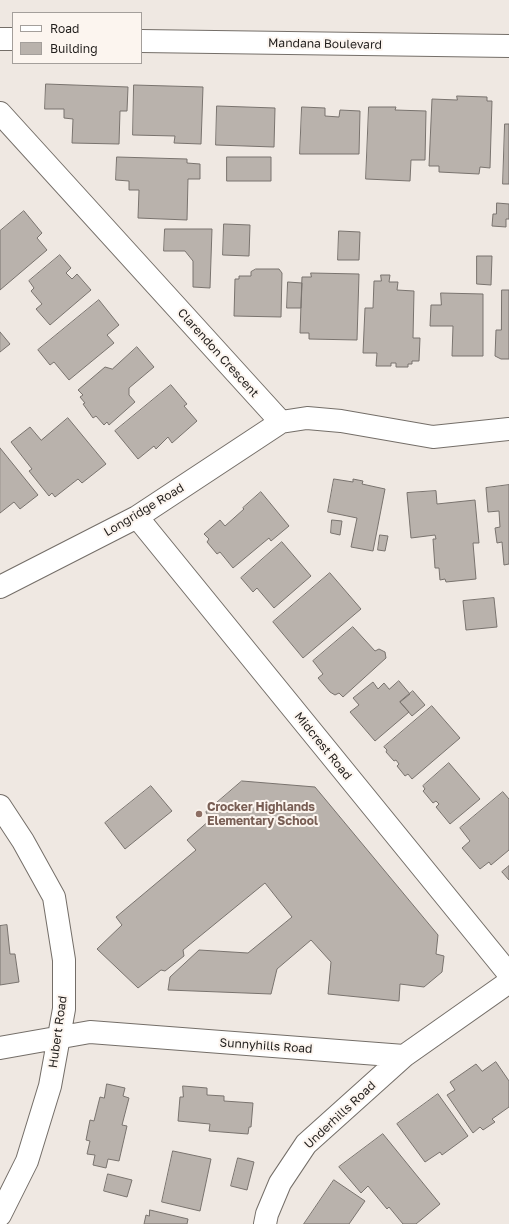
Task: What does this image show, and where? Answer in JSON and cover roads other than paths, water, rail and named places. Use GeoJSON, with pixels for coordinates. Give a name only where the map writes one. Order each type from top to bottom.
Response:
{"type":"FeatureCollection","features":[{"type":"Feature","properties":{"kind":"street"},"geometry":{"type":"LineString","coordinates":[[0,39],[12,39]]}},
{"type":"Feature","properties":{"kind":"street","name":"Mandana Boulevard"},"geometry":{"type":"LineString","coordinates":[[142,41],[509,46]]}},
{"type":"Feature","properties":{"kind":"street","name":"Clarendon Crescent"},"geometry":{"type":"LineString","coordinates":[[0,113],[281,422]]}},
{"type":"Feature","properties":{"kind":"street"},"geometry":{"type":"LineString","coordinates":[[281,422],[307,418],[341,421],[434,437],[509,429]]}},
{"type":"Feature","properties":{"kind":"street","name":"Longridge Road"},"geometry":{"type":"LineString","coordinates":[[0,587],[137,517],[281,422]]}},
{"type":"Feature","properties":{"kind":"street","name":"Midcrest Road"},"geometry":{"type":"LineString","coordinates":[[137,517],[509,974]]}},
{"type":"Feature","properties":{"kind":"street","name":"Hubert Road"},"geometry":{"type":"LineString","coordinates":[[0,806],[23,841],[54,897],[64,960],[64,1010],[50,1086],[26,1161],[0,1215]]}},
{"type":"Feature","properties":{"kind":"street"},"geometry":{"type":"LineString","coordinates":[[404,1056],[509,982]]}},
{"type":"Feature","properties":{"kind":"street","name":"Sunnyhills Road"},"geometry":{"type":"LineString","coordinates":[[0,1048],[90,1032],[404,1056]]}},
{"type":"Feature","properties":{"kind":"street","name":"Underhills Road"},"geometry":{"type":"LineString","coordinates":[[265,1224],[267,1214],[280,1182],[306,1144],[404,1056]]}},
{"type":"Feature","properties":{"kind":"place","name":"Crocker Highlands Elementary School"},"geometry":{"type":"Point","coordinates":[199,814]}}]}
